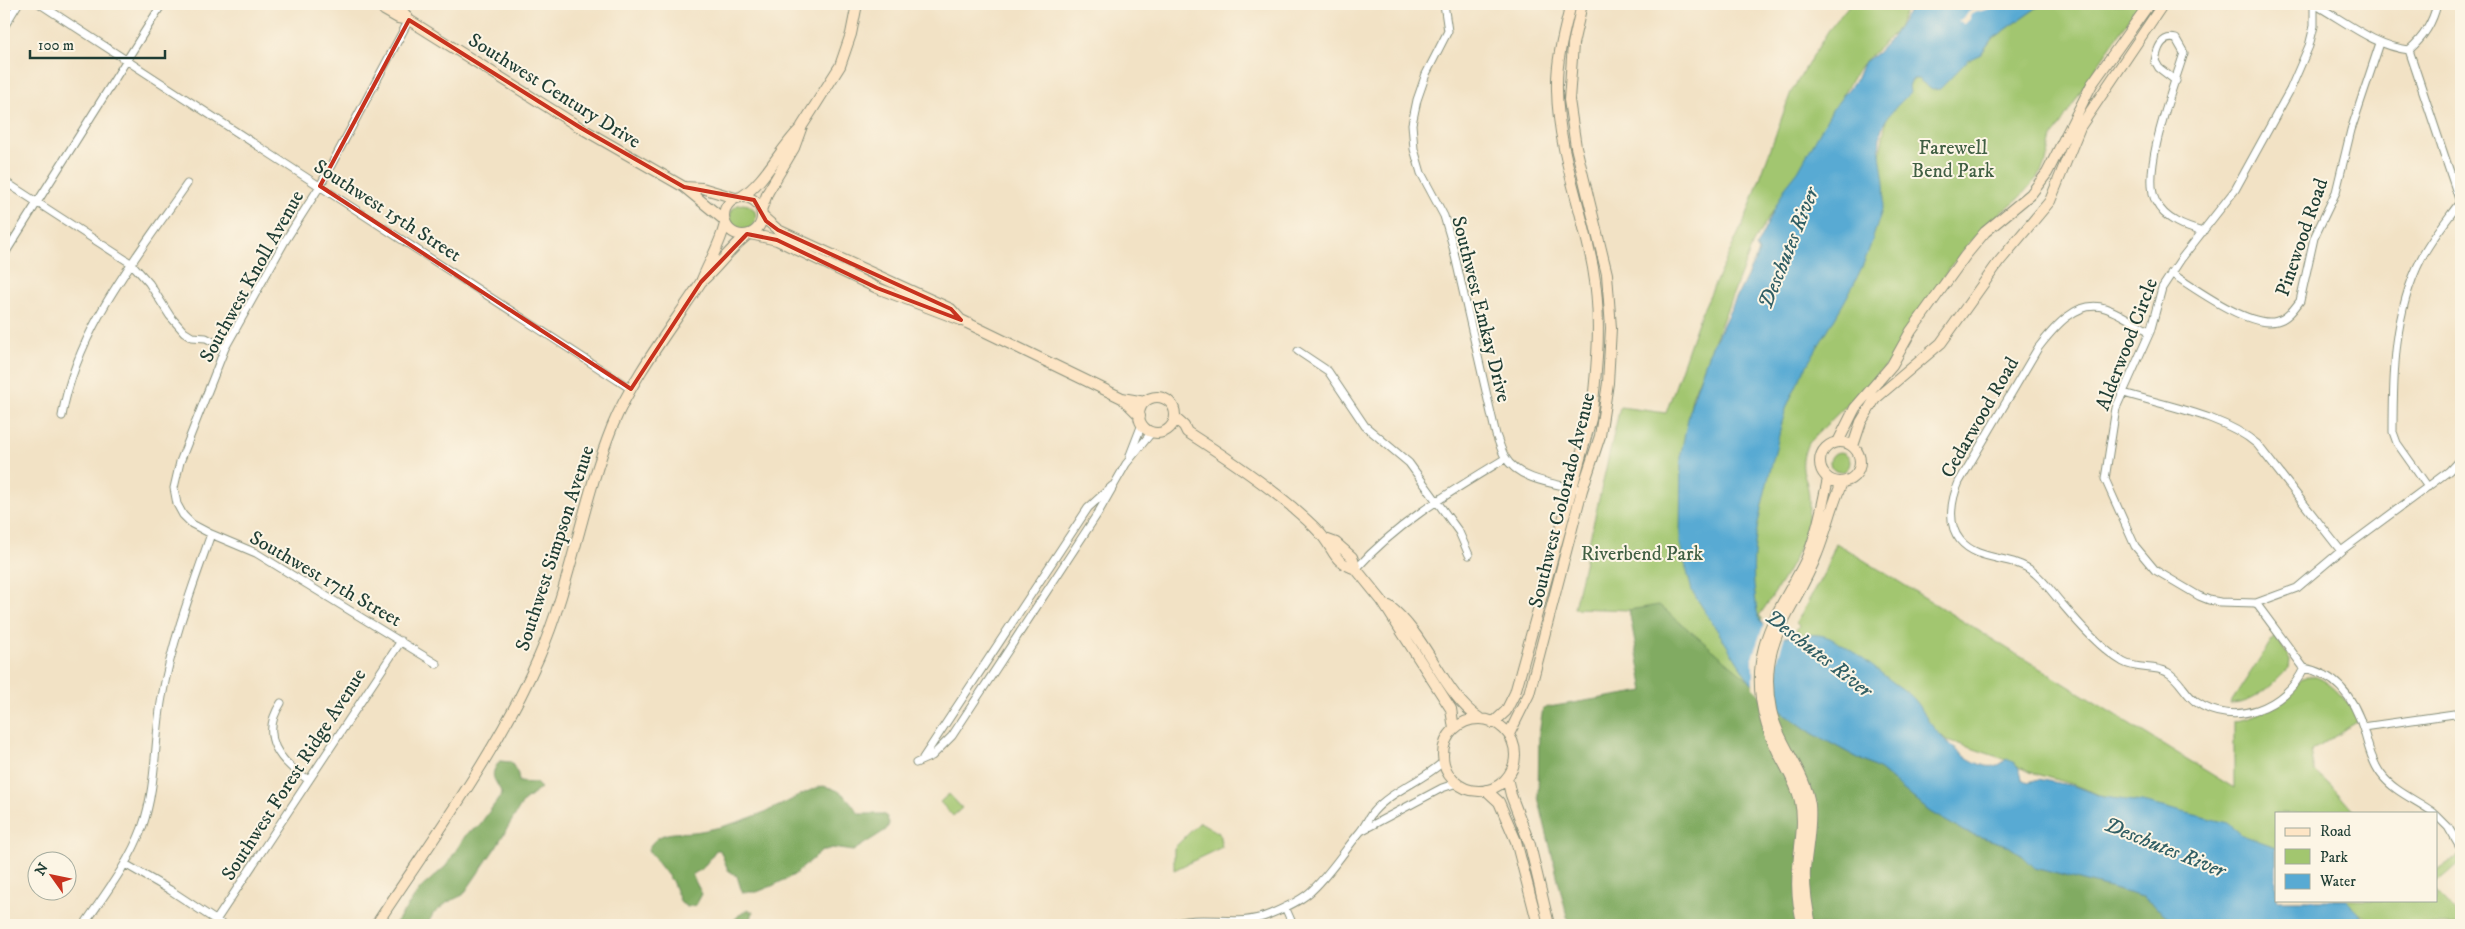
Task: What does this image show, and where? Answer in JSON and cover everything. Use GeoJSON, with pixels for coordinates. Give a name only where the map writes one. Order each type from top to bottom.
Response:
{"type":"FeatureCollection","features":[{"type":"Feature","properties":{"kind":"main road","name":"Southwest Century Drive"},"geometry":{"type":"LineString","coordinates":[[383,4],[384,10],[398,18],[409,20],[581,128],[684,187],[724,222]]}},
{"type":"Feature","properties":{"kind":"main road","name":"Southwest Century Drive"},"geometry":{"type":"LineString","coordinates":[[392,4],[402,10],[409,20]]}},
{"type":"Feature","properties":{"kind":"main road"},"geometry":{"type":"LineString","coordinates":[[748,235],[759,227],[768,192],[794,148],[802,126],[840,66],[851,34],[857,4]]}},
{"type":"Feature","properties":{"kind":"main road","name":"Southwest Colorado Avenue"},"geometry":{"type":"LineString","coordinates":[[1493,723],[1506,711],[1515,693],[1591,419],[1599,332],[1593,270],[1580,208],[1566,161],[1556,89],[1562,38],[1571,4]]}},
{"type":"Feature","properties":{"kind":"main road","name":"Southwest Colorado Avenue"},"geometry":{"type":"LineString","coordinates":[[1509,734],[1529,694],[1582,490],[1600,436],[1608,383],[1611,328],[1606,274],[1576,147],[1569,100],[1573,44],[1582,4]]}},
{"type":"Feature","properties":{"kind":"main road"},"geometry":{"type":"LineString","coordinates":[[1838,442],[1853,446],[1860,458],[1859,471],[1849,481],[1842,483],[1828,478],[1821,467],[1822,454],[1826,448],[1838,442],[1855,408],[1892,365],[1911,331],[1964,256],[1985,232],[2031,194],[2047,173],[2092,84],[2149,4]]}},
{"type":"Feature","properties":{"kind":"main road"},"geometry":{"type":"LineString","coordinates":[[1853,446],[1861,422],[1875,399],[1941,343],[1998,263],[2050,201],[2080,127],[2162,4]]}},
{"type":"Feature","properties":{"kind":"main road"},"geometry":{"type":"LineString","coordinates":[[802,126],[784,144],[758,184],[725,207],[724,222],[732,232],[777,240],[877,288],[960,320],[1122,398],[1145,402],[1155,397],[1166,399],[1174,407],[1175,418],[1169,428],[1152,432],[1122,398]]}},
{"type":"Feature","properties":{"kind":"main road","name":"Southwest Century Drive"},"geometry":{"type":"LineString","coordinates":[[684,187],[702,188],[738,197]]}},
{"type":"Feature","properties":{"kind":"main road"},"geometry":{"type":"LineString","coordinates":[[738,197],[754,200],[762,213],[778,230],[951,309],[960,320]]}},
{"type":"Feature","properties":{"kind":"main road","name":"Southwest Simpson Avenue"},"geometry":{"type":"LineString","coordinates":[[376,925],[497,741],[525,687],[551,629],[604,448],[631,389],[701,282],[708,263],[721,240],[724,222]]}},
{"type":"Feature","properties":{"kind":"main road","name":"Southwest Simpson Avenue"},"geometry":{"type":"LineString","coordinates":[[701,282],[718,267],[731,248],[748,235]]}},
{"type":"Feature","properties":{"kind":"main road"},"geometry":{"type":"LineString","coordinates":[[827,265],[836,262],[855,271],[871,272]]}},
{"type":"Feature","properties":{"kind":"main road"},"geometry":{"type":"LineString","coordinates":[[1141,420],[1145,402]]}},
{"type":"Feature","properties":{"kind":"main road"},"geometry":{"type":"LineString","coordinates":[[1175,418],[1184,426],[1187,432],[1263,484],[1326,540],[1336,543],[1352,557],[1356,569],[1382,601],[1451,708],[1454,729]]}},
{"type":"Feature","properties":{"kind":"main road"},"geometry":{"type":"LineString","coordinates":[[1169,428],[1177,433],[1187,432]]}},
{"type":"Feature","properties":{"kind":"main road"},"geometry":{"type":"LineString","coordinates":[[1803,925],[1798,897],[1798,879],[1803,820],[1796,785],[1770,735],[1763,712],[1760,668],[1764,647],[1776,616],[1808,564],[1828,478]]}},
{"type":"Feature","properties":{"kind":"main road"},"geometry":{"type":"LineString","coordinates":[[1811,925],[1805,887],[1811,816],[1805,783],[1776,727],[1771,711],[1768,669],[1776,633],[1808,564],[1834,498],[1842,483]]}},
{"type":"Feature","properties":{"kind":"main road"},"geometry":{"type":"LineString","coordinates":[[1382,601],[1408,624],[1462,702],[1479,718],[1493,723],[1509,734],[1514,745],[1513,768],[1507,778],[1498,785],[1486,790],[1466,788],[1457,783],[1446,770],[1444,762],[1444,750],[1447,739],[1454,729],[1479,718]]}},
{"type":"Feature","properties":{"kind":"main road"},"geometry":{"type":"LineString","coordinates":[[1507,778],[1511,795],[1530,845],[1549,925]]}},
{"type":"Feature","properties":{"kind":"main road"},"geometry":{"type":"LineString","coordinates":[[1486,790],[1499,802],[1516,841],[1538,925]]}},
{"type":"Feature","properties":{"kind":"street"},"geometry":{"type":"LineString","coordinates":[[4,27],[18,4]]}},
{"type":"Feature","properties":{"kind":"street","name":"Southwest 15th Street"},"geometry":{"type":"LineString","coordinates":[[40,4],[631,389]]}},
{"type":"Feature","properties":{"kind":"street"},"geometry":{"type":"LineString","coordinates":[[4,255],[162,4]]}},
{"type":"Feature","properties":{"kind":"street","name":"Southwest Emkay Drive"},"geometry":{"type":"LineString","coordinates":[[1444,4],[1448,31],[1426,74],[1417,100],[1412,124],[1414,149],[1421,173],[1444,216],[1452,242],[1496,435],[1506,458],[1521,472],[1537,480],[1582,490]]}},
{"type":"Feature","properties":{"kind":"street","name":"Alderwood Circle"},"geometry":{"type":"LineString","coordinates":[[2314,4],[2380,43],[2409,50]]}},
{"type":"Feature","properties":{"kind":"street","name":"Alderwood Circle"},"geometry":{"type":"LineString","coordinates":[[2314,4],[2314,26],[2301,68],[2235,190],[2171,273],[2162,288],[2150,332],[2116,408],[2105,479],[2135,546],[2155,570],[2199,596],[2220,602],[2256,603],[2297,588],[2341,552],[2428,487],[2461,458]]}},
{"type":"Feature","properties":{"kind":"street"},"geometry":{"type":"LineString","coordinates":[[2428,487],[2400,448],[2393,432],[2395,345],[2418,266],[2460,204],[2409,50],[2418,42],[2433,20],[2437,4]]}},
{"type":"Feature","properties":{"kind":"street","name":"Southwest Knoll Avenue"},"geometry":{"type":"LineString","coordinates":[[177,504],[174,488],[180,462],[225,348],[290,233],[320,186],[409,20]]}},
{"type":"Feature","properties":{"kind":"street"},"geometry":{"type":"LineString","coordinates":[[2176,81],[2159,68],[2155,61],[2158,47],[2164,41],[2171,38],[2176,39],[2182,46],[2184,53],[2176,81],[2158,139],[2150,179],[2151,192],[2165,215],[2176,223],[2203,232]]}},
{"type":"Feature","properties":{"kind":"street","name":"Pinewood Road"},"geometry":{"type":"LineString","coordinates":[[2171,273],[2223,305],[2263,322],[2276,322],[2285,318],[2294,309],[2300,301],[2314,238],[2336,192],[2351,130],[2380,43]]}},
{"type":"Feature","properties":{"kind":"street"},"geometry":{"type":"LineString","coordinates":[[4,181],[132,264],[149,283],[170,316],[184,332],[192,337],[206,338],[225,348]]}},
{"type":"Feature","properties":{"kind":"street"},"geometry":{"type":"LineString","coordinates":[[62,416],[73,372],[85,340],[132,264],[187,184]]}},
{"type":"Feature","properties":{"kind":"street","name":"Cedarwood Road"},"geometry":{"type":"LineString","coordinates":[[2150,332],[2105,308],[2091,307],[2079,310],[2065,318],[2050,332],[2038,348],[1959,482],[1953,495],[1954,529],[1971,550],[2022,565],[2031,570],[2064,607],[2114,656],[2132,666],[2169,672],[2194,700],[2209,709],[2237,715],[2261,708],[2290,688],[2298,680],[2304,668]]}},
{"type":"Feature","properties":{"kind":"street"},"geometry":{"type":"LineString","coordinates":[[1298,351],[1328,370],[1365,426],[1409,463],[1458,532],[1468,555]]}},
{"type":"Feature","properties":{"kind":"street"},"geometry":{"type":"LineString","coordinates":[[2124,393],[2217,422],[2245,434],[2257,444],[2341,552]]}},
{"type":"Feature","properties":{"kind":"street"},"geometry":{"type":"LineString","coordinates":[[1126,464],[1141,420]]}},
{"type":"Feature","properties":{"kind":"street"},"geometry":{"type":"LineString","coordinates":[[916,763],[923,758],[1088,508],[1112,486],[1126,464],[1152,432]]}},
{"type":"Feature","properties":{"kind":"street"},"geometry":{"type":"LineString","coordinates":[[1356,569],[1379,544],[1437,501],[1506,458]]}},
{"type":"Feature","properties":{"kind":"street"},"geometry":{"type":"LineString","coordinates":[[923,758],[932,756],[952,736],[1041,597],[1110,495],[1112,486]]}},
{"type":"Feature","properties":{"kind":"street","name":"Southwest 17th Street"},"geometry":{"type":"LineString","coordinates":[[177,504],[183,515],[211,534],[256,553],[437,664]]}},
{"type":"Feature","properties":{"kind":"street"},"geometry":{"type":"LineString","coordinates":[[84,925],[124,864],[142,828],[150,796],[161,698],[177,629],[211,534]]}},
{"type":"Feature","properties":{"kind":"street"},"geometry":{"type":"LineString","coordinates":[[2256,603],[2304,668],[2315,670],[2328,676],[2345,689],[2363,727],[2380,774],[2388,783],[2432,812]]}},
{"type":"Feature","properties":{"kind":"street","name":"Southwest Forest Ridge Avenue"},"geometry":{"type":"LineString","coordinates":[[215,923],[401,641]]}},
{"type":"Feature","properties":{"kind":"street"},"geometry":{"type":"LineString","coordinates":[[281,703],[271,724],[274,744],[286,763],[309,780]]}},
{"type":"Feature","properties":{"kind":"street"},"geometry":{"type":"LineString","coordinates":[[2363,727],[2461,713]]}},
{"type":"Feature","properties":{"kind":"street"},"geometry":{"type":"LineString","coordinates":[[1170,925],[1192,920],[1246,920],[1266,916],[1309,893],[1361,831],[1373,812],[1396,792],[1433,771],[1444,762]]}},
{"type":"Feature","properties":{"kind":"street"},"geometry":{"type":"LineString","coordinates":[[1361,831],[1442,788],[1457,783]]}},
{"type":"Feature","properties":{"kind":"street"},"geometry":{"type":"LineString","coordinates":[[2438,817],[2448,827],[2461,849]]}},
{"type":"Feature","properties":{"kind":"street"},"geometry":{"type":"LineString","coordinates":[[124,864],[170,890],[215,923],[223,925]]}},
{"type":"Feature","properties":{"kind":"street"},"geometry":{"type":"LineString","coordinates":[[1285,907],[1294,925]]}},
{"type":"Feature","properties":{"kind":"highlighted area"},"geometry":{"type":"Polygon","coordinates":[[[409,20],[581,128],[684,187],[754,200],[766,221],[778,230],[951,309],[961,320],[877,288],[777,240],[747,234],[701,282],[631,389],[320,186],[409,20]]]}},
{"type":"Feature","properties":{"kind":"green space","name":"Riverbend Park"},"geometry":{"type":"Polygon","coordinates":[[[1850,4],[1910,4],[1895,32],[1861,65],[1823,133],[1754,241],[1692,397],[1686,433],[1749,670],[1749,683],[1659,606],[1629,610],[1574,608],[1620,407],[1666,413],[1700,316],[1746,217],[1791,92],[1828,31],[1850,4]]]}},
{"type":"Feature","properties":{"kind":"green space","name":"Farewell Bend Park"},"geometry":{"type":"Polygon","coordinates":[[[1982,4],[2140,4],[2099,63],[2052,138],[2045,166],[2037,178],[2019,198],[1987,224],[1970,242],[1944,276],[1888,364],[1808,443],[1803,460],[1809,499],[1805,531],[1793,561],[1759,616],[1762,618],[1761,622],[1745,604],[1765,451],[1875,184],[1887,114],[1914,79],[1981,54],[1991,40],[2035,9],[1982,4]]]}},
{"type":"Feature","properties":{"kind":"green space"},"geometry":{"type":"Polygon","coordinates":[[[743,204],[752,208],[756,217],[752,226],[743,230],[734,226],[730,217],[734,208],[743,204]]]}},
{"type":"Feature","properties":{"kind":"green space"},"geometry":{"type":"Polygon","coordinates":[[[1840,452],[1847,455],[1850,462],[1847,469],[1840,472],[1833,469],[1830,462],[1833,455],[1840,452]]]}},
{"type":"Feature","properties":{"kind":"green space"},"geometry":{"type":"Polygon","coordinates":[[[1836,543],[2234,788],[2234,721],[2254,716],[2272,706],[2303,678],[2311,676],[2319,678],[2343,698],[2360,720],[2311,751],[2315,771],[2354,812],[2275,812],[2275,866],[2072,784],[2030,772],[2001,758],[1947,740],[1923,722],[1789,640],[1799,626],[1796,623],[1824,573],[1836,543]]]}},
{"type":"Feature","properties":{"kind":"green space"},"geometry":{"type":"Polygon","coordinates":[[[1659,605],[1749,680],[1781,711],[1812,733],[1880,770],[1930,812],[1965,832],[2007,845],[2023,856],[2035,868],[2143,897],[2178,925],[1569,925],[1538,797],[1539,734],[1543,708],[1644,691],[1629,610],[1659,605]]]}},
{"type":"Feature","properties":{"kind":"green space"},"geometry":{"type":"Polygon","coordinates":[[[2275,635],[2290,659],[2289,668],[2255,697],[2247,701],[2230,704],[2275,635]]]}},
{"type":"Feature","properties":{"kind":"green space"},"geometry":{"type":"Polygon","coordinates":[[[500,761],[511,762],[518,774],[519,782],[536,783],[541,788],[523,802],[496,847],[463,895],[448,902],[433,914],[427,925],[394,925],[421,888],[446,866],[467,833],[478,827],[502,794],[493,775],[500,761]]]}},
{"type":"Feature","properties":{"kind":"green space"},"geometry":{"type":"Polygon","coordinates":[[[823,786],[840,792],[852,803],[859,814],[883,814],[887,817],[889,824],[886,830],[853,851],[832,848],[822,851],[794,875],[757,892],[742,892],[737,876],[728,870],[720,850],[716,850],[703,868],[692,875],[702,894],[696,905],[687,907],[681,903],[672,881],[648,850],[652,843],[664,835],[701,831],[731,824],[762,813],[823,786]]]}},
{"type":"Feature","properties":{"kind":"green space"},"geometry":{"type":"Polygon","coordinates":[[[949,794],[962,808],[953,816],[940,802],[949,794]]]}},
{"type":"Feature","properties":{"kind":"green space"},"geometry":{"type":"Polygon","coordinates":[[[1200,822],[1219,833],[1222,847],[1174,870],[1174,848],[1200,822]]]}},
{"type":"Feature","properties":{"kind":"green space"},"geometry":{"type":"Polygon","coordinates":[[[2461,854],[2461,861],[2438,881],[2438,870],[2461,854]]]}},
{"type":"Feature","properties":{"kind":"green space"},"geometry":{"type":"Polygon","coordinates":[[[2438,894],[2461,918],[2461,925],[2381,925],[2336,902],[2438,902],[2438,894]]]}},
{"type":"Feature","properties":{"kind":"green space"},"geometry":{"type":"Polygon","coordinates":[[[748,910],[753,912],[751,919],[744,925],[729,925],[742,912],[748,910]]]}},
{"type":"Feature","properties":{"kind":"water","name":"Deschutes River"},"geometry":{"type":"Polygon","coordinates":[[[1914,4],[2042,4],[1991,40],[1981,54],[1968,60],[1940,89],[1932,90],[1918,79],[1913,79],[1909,85],[1910,93],[1893,110],[1883,125],[1880,151],[1884,181],[1884,202],[1872,240],[1854,284],[1799,380],[1782,421],[1755,543],[1754,577],[1756,607],[1764,627],[1780,636],[1820,635],[1830,638],[1847,648],[1909,694],[1919,705],[1929,722],[1944,738],[1954,748],[1976,763],[1987,766],[1997,765],[2006,759],[2013,762],[2019,768],[2022,779],[2029,782],[2038,779],[2074,786],[2103,797],[2142,802],[2228,823],[2242,835],[2275,847],[2275,902],[2348,902],[2359,913],[2366,925],[2178,925],[2143,897],[2035,868],[2023,856],[2007,845],[1965,832],[1930,812],[1880,770],[1812,733],[1781,711],[1749,680],[1692,591],[1680,544],[1681,453],[1691,404],[1708,355],[1759,252],[1756,247],[1786,186],[1798,171],[1832,110],[1857,78],[1863,63],[1877,53],[1892,37],[1914,4]]]}},
{"type":"Feature","properties":{"kind":"pier"},"geometry":{"type":"Polygon","coordinates":[[[1988,4],[2007,4],[1974,13],[1970,15],[1970,19],[1965,24],[1958,22],[1970,11],[1988,4]]]}},
{"type":"Feature","properties":{"kind":"pier"},"geometry":{"type":"Polygon","coordinates":[[[1765,621],[1768,627],[1780,635],[1785,635],[1776,665],[1778,669],[1776,696],[1779,712],[1782,715],[1753,688],[1753,655],[1765,621]]]}}]}
